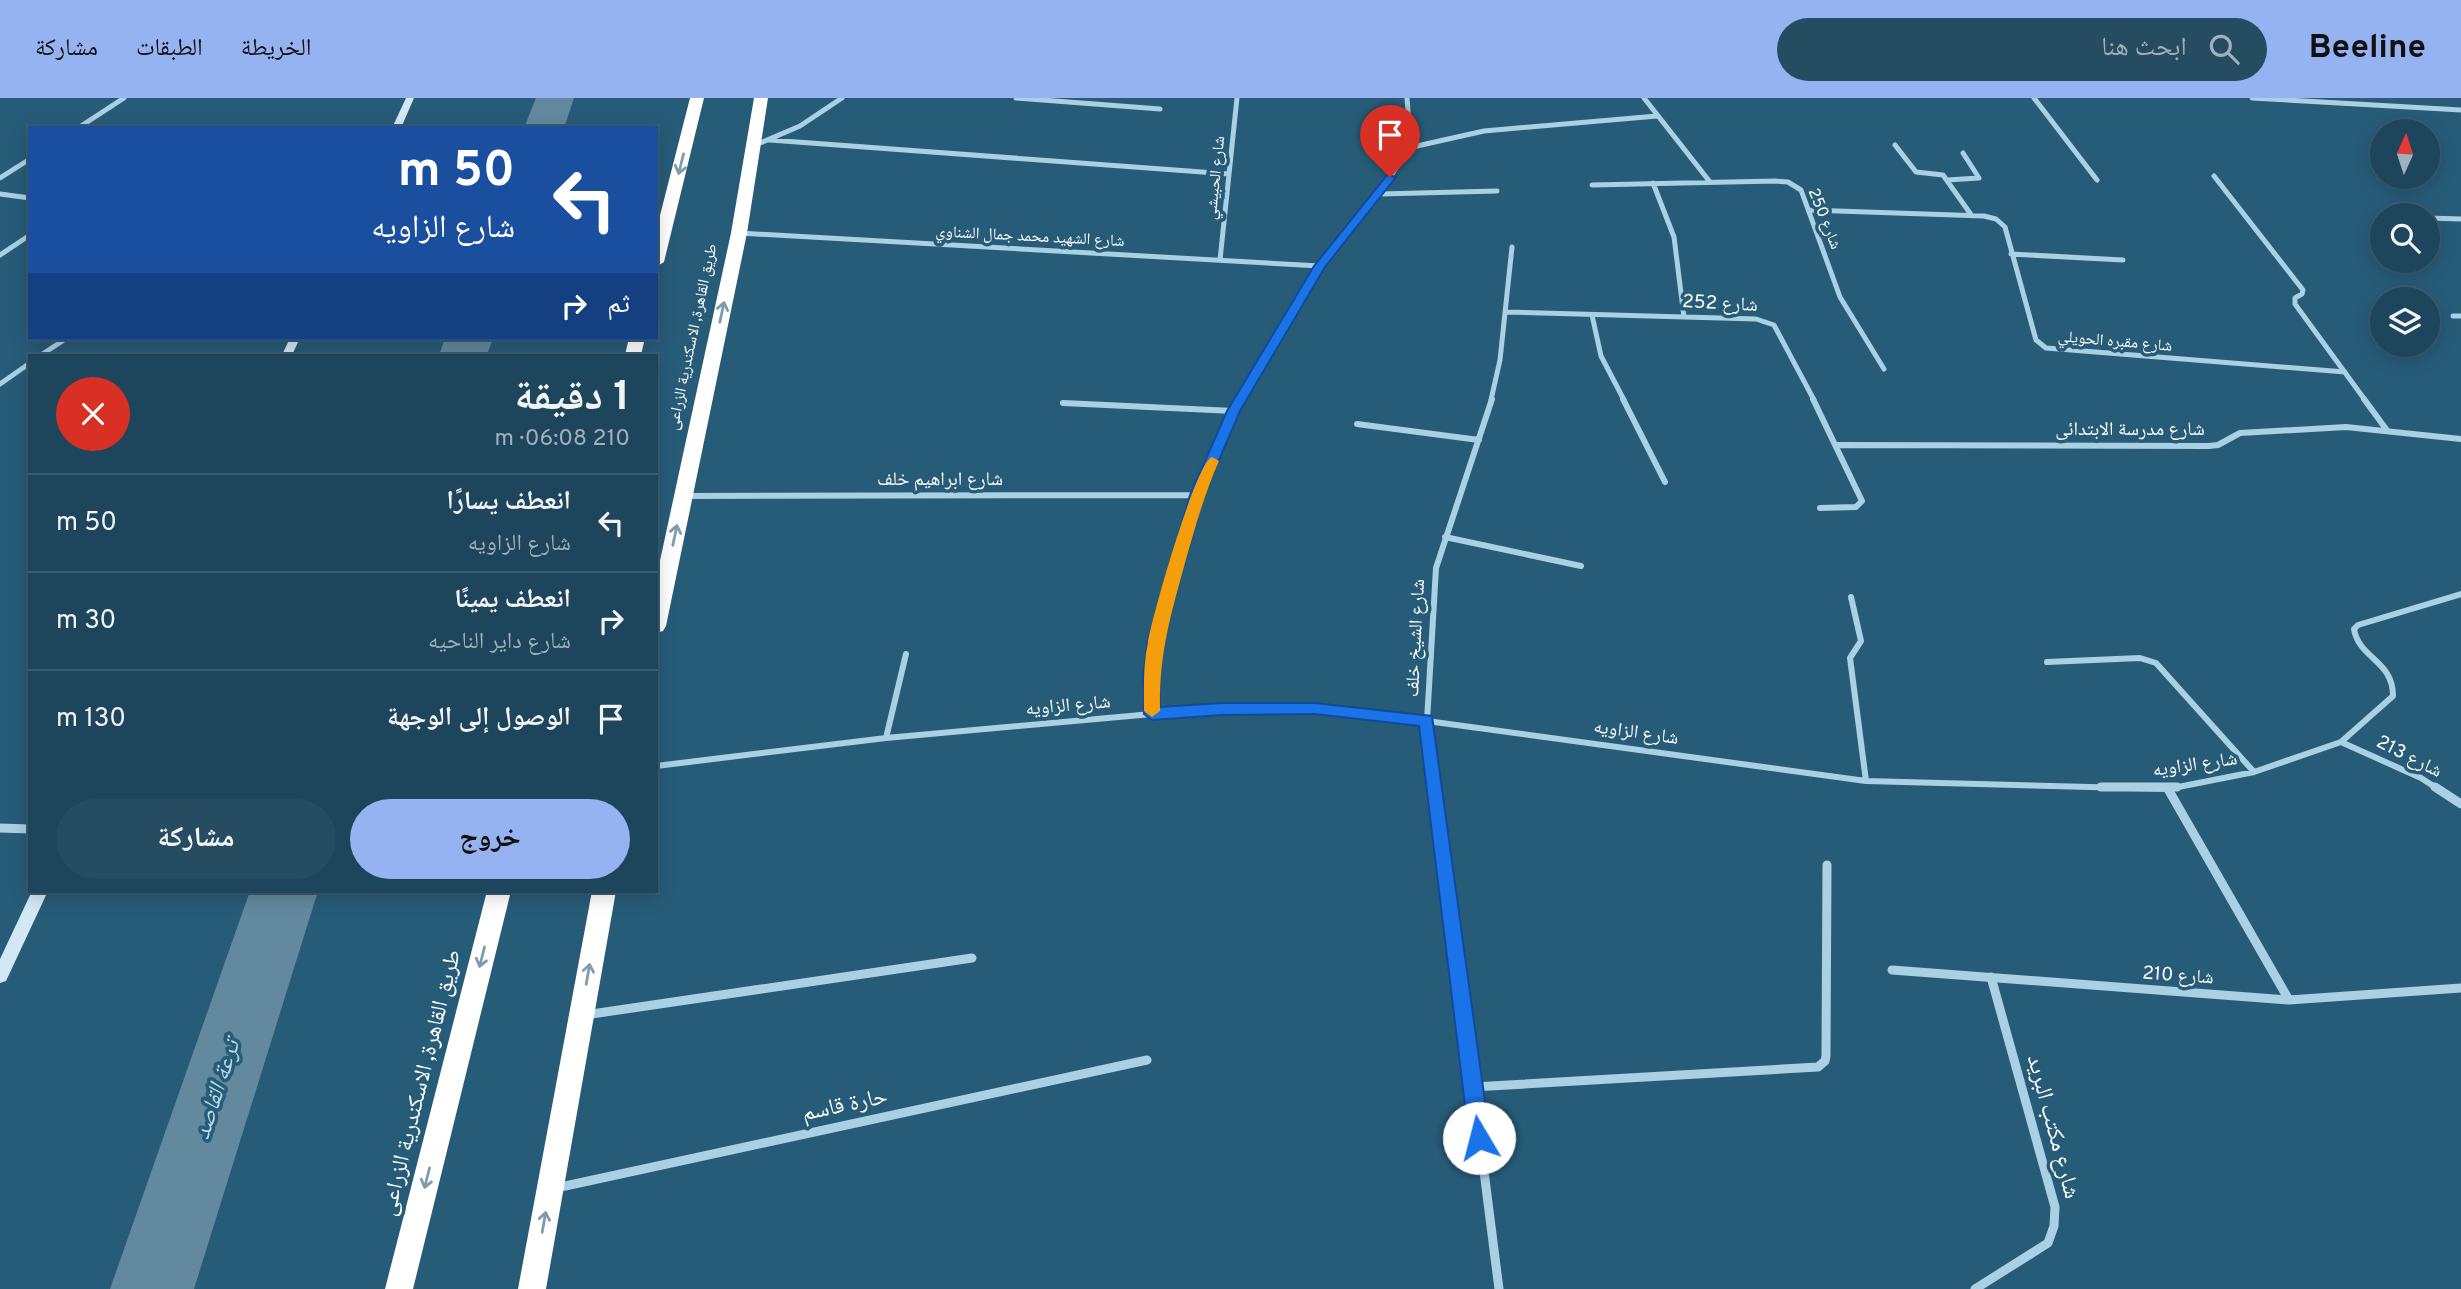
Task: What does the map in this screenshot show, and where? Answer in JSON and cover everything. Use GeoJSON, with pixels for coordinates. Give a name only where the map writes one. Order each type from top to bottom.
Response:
{"type":"FeatureCollection","features":[{"type":"Feature","properties":{"kind":"highway"},"geometry":{"type":"LineString","coordinates":[[658,254],[697,98]]}},
{"type":"Feature","properties":{"kind":"highway","name":"طريق القاهرة, الاسكندرية الزراعى"},"geometry":{"type":"LineString","coordinates":[[658,616],[739,233],[761,98]]}},
{"type":"Feature","properties":{"kind":"highway","name":"طريق القاهرة, الاسكندرية الزراعى"},"geometry":{"type":"LineString","coordinates":[[400,1289],[499,893]]}},
{"type":"Feature","properties":{"kind":"highway"},"geometry":{"type":"LineString","coordinates":[[532,1289],[604,893]]}},
{"type":"Feature","properties":{"kind":"street"},"geometry":{"type":"LineString","coordinates":[[81,126],[124,98]]}},
{"type":"Feature","properties":{"kind":"street"},"geometry":{"type":"LineString","coordinates":[[397,126],[410,98]]}},
{"type":"Feature","properties":{"kind":"street"},"geometry":{"type":"LineString","coordinates":[[752,146],[770,140],[830,109],[842,98]]}},
{"type":"Feature","properties":{"kind":"street"},"geometry":{"type":"LineString","coordinates":[[1016,98],[1160,109]]}},
{"type":"Feature","properties":{"kind":"street","name":"شارع الحبيشي"},"geometry":{"type":"LineString","coordinates":[[1220,260],[1237,98]]}},
{"type":"Feature","properties":{"kind":"street"},"geometry":{"type":"LineString","coordinates":[[1152,714],[1151,676],[1156,640],[1197,495],[1234,411],[1320,266],[1380,194],[1408,148],[1410,138],[1407,98]]}},
{"type":"Feature","properties":{"kind":"street"},"geometry":{"type":"LineString","coordinates":[[1644,98],[1710,181]]}},
{"type":"Feature","properties":{"kind":"street"},"geometry":{"type":"LineString","coordinates":[[2034,98],[2097,180]]}},
{"type":"Feature","properties":{"kind":"street"},"geometry":{"type":"LineString","coordinates":[[2252,98],[2461,110]]}},
{"type":"Feature","properties":{"kind":"street"},"geometry":{"type":"LineString","coordinates":[[1408,148],[1484,131],[1657,116]]}},
{"type":"Feature","properties":{"kind":"street"},"geometry":{"type":"LineString","coordinates":[[770,140],[1229,174]]}},
{"type":"Feature","properties":{"kind":"street"},"geometry":{"type":"LineString","coordinates":[[1895,145],[1914,171],[1939,173],[1947,180],[1972,216]]}},
{"type":"Feature","properties":{"kind":"street"},"geometry":{"type":"LineString","coordinates":[[1947,180],[1979,178],[1963,153]]}},
{"type":"Feature","properties":{"kind":"street"},"geometry":{"type":"LineString","coordinates":[[0,178],[28,160]]}},
{"type":"Feature","properties":{"kind":"street"},"geometry":{"type":"LineString","coordinates":[[2214,176],[2302,290],[2302,294],[2295,298],[2295,304],[2386,429]]}},
{"type":"Feature","properties":{"kind":"street","name":"شارع 250"},"geometry":{"type":"LineString","coordinates":[[1592,185],[1710,181],[1788,182],[1801,190],[1840,297],[1884,369]]}},
{"type":"Feature","properties":{"kind":"street"},"geometry":{"type":"LineString","coordinates":[[1653,183],[1674,237],[1684,317]]}},
{"type":"Feature","properties":{"kind":"street"},"geometry":{"type":"LineString","coordinates":[[1380,194],[1497,191]]}},
{"type":"Feature","properties":{"kind":"street"},"geometry":{"type":"LineString","coordinates":[[0,194],[28,198]]}},
{"type":"Feature","properties":{"kind":"street","name":"شارع مقبره الحويلي"},"geometry":{"type":"LineString","coordinates":[[1808,209],[1990,217],[2003,224],[2036,340],[2046,348],[2345,372]]}},
{"type":"Feature","properties":{"kind":"street"},"geometry":{"type":"LineString","coordinates":[[2440,218],[2461,219]]}},
{"type":"Feature","properties":{"kind":"street","name":"شارع الشهيد محمد جمال الشناوي"},"geometry":{"type":"LineString","coordinates":[[739,233],[1320,266]]}},
{"type":"Feature","properties":{"kind":"street"},"geometry":{"type":"LineString","coordinates":[[0,255],[28,236]]}},
{"type":"Feature","properties":{"kind":"street","name":"شارع الشيخ خلف"},"geometry":{"type":"LineString","coordinates":[[1499,1289],[1427,721],[1436,568],[1489,412],[1507,312],[1512,247]]}},
{"type":"Feature","properties":{"kind":"street"},"geometry":{"type":"LineString","coordinates":[[2011,254],[2123,260]]}},
{"type":"Feature","properties":{"kind":"street","name":"شارع 252"},"geometry":{"type":"LineString","coordinates":[[1507,312],[1756,319],[1774,325],[1837,445],[1861,504],[1856,507],[1820,508]]}},
{"type":"Feature","properties":{"kind":"street"},"geometry":{"type":"LineString","coordinates":[[1591,315],[1601,356],[1665,482]]}},
{"type":"Feature","properties":{"kind":"street"},"geometry":{"type":"LineString","coordinates":[[2454,316],[2461,316]]}},
{"type":"Feature","properties":{"kind":"street"},"geometry":{"type":"LineString","coordinates":[[43,354],[64,340]]}},
{"type":"Feature","properties":{"kind":"street"},"geometry":{"type":"LineString","coordinates":[[0,384],[28,364]]}},
{"type":"Feature","properties":{"kind":"street"},"geometry":{"type":"LineString","coordinates":[[1063,403],[1234,411]]}},
{"type":"Feature","properties":{"kind":"street"},"geometry":{"type":"LineString","coordinates":[[1357,424],[1479,440]]}},
{"type":"Feature","properties":{"kind":"street","name":"شارع مدرسة الابتدائى"},"geometry":{"type":"LineString","coordinates":[[1837,445],[2209,446],[2218,445],[2240,433],[2346,427],[2386,429],[2461,439]]}},
{"type":"Feature","properties":{"kind":"street","name":"شارع ابراهيم خلف"},"geometry":{"type":"LineString","coordinates":[[683,496],[1197,495]]}},
{"type":"Feature","properties":{"kind":"street"},"geometry":{"type":"LineString","coordinates":[[1445,537],[1581,566]]}},
{"type":"Feature","properties":{"kind":"street","name":"شارع الزاويه"},"geometry":{"type":"LineString","coordinates":[[658,766],[886,738],[1152,714],[1222,709],[1315,709],[1427,721],[1866,781],[2168,789],[2254,772],[2341,742],[2393,696],[2394,686],[2390,674],[2356,642],[2354,629],[2358,625],[2461,594]]}},
{"type":"Feature","properties":{"kind":"street"},"geometry":{"type":"LineString","coordinates":[[1851,597],[1861,640],[1850,659],[1866,781]]}},
{"type":"Feature","properties":{"kind":"street"},"geometry":{"type":"LineString","coordinates":[[886,738],[905,654]]}},
{"type":"Feature","properties":{"kind":"street"},"geometry":{"type":"LineString","coordinates":[[2047,662],[2140,658],[2156,663],[2254,772]]}},
{"type":"Feature","properties":{"kind":"street","name":"شارع 213"},"geometry":{"type":"LineString","coordinates":[[2341,742],[2421,778],[2461,804]]}},
{"type":"Feature","properties":{"kind":"street"},"geometry":{"type":"LineString","coordinates":[[2168,789],[2290,1000]]}},
{"type":"Feature","properties":{"kind":"street"},"geometry":{"type":"LineString","coordinates":[[0,828],[28,829]]}},
{"type":"Feature","properties":{"kind":"street"},"geometry":{"type":"LineString","coordinates":[[1473,1087],[1818,1067],[1825,1061],[1826,1056],[1827,865]]}},
{"type":"Feature","properties":{"kind":"street"},"geometry":{"type":"LineString","coordinates":[[0,975],[39,893]]}},
{"type":"Feature","properties":{"kind":"street"},"geometry":{"type":"LineString","coordinates":[[581,1016],[972,958]]}},
{"type":"Feature","properties":{"kind":"street","name":"شارع 210"},"geometry":{"type":"LineString","coordinates":[[1892,970],[2290,1000],[2461,988]]}},
{"type":"Feature","properties":{"kind":"street","name":"شارع مكتب البريد"},"geometry":{"type":"LineString","coordinates":[[1975,1289],[2048,1243],[2054,1233],[2056,1220],[2055,1207],[1991,977]]}},
{"type":"Feature","properties":{"kind":"street","name":"حارة قاسم"},"geometry":{"type":"LineString","coordinates":[[550,1189],[1147,1060]]}},
{"type":"Feature","properties":{"kind":"waterway","name":"ترعة القاصد"},"geometry":{"type":"LineString","coordinates":[[545,126],[555,98]]}},
{"type":"Feature","properties":{"kind":"waterway","name":"ترعة القاصد"},"geometry":{"type":"LineString","coordinates":[[463,354],[468,340]]}},
{"type":"Feature","properties":{"kind":"waterway","name":"ترعة القاصد"},"geometry":{"type":"LineString","coordinates":[[152,1289],[283,893]]}},
{"type":"Feature","properties":{"kind":"slow traffic"},"geometry":{"type":"LineString","coordinates":[[1152,711],[1151,676],[1156,640],[1197,495],[1212,461]]}},
{"type":"Feature","properties":{"kind":"route"},"geometry":{"type":"LineString","coordinates":[[1390,177],[1380,194],[1320,266],[1234,411],[1197,495],[1156,640],[1151,676],[1152,714],[1222,709],[1315,709],[1427,721],[1479,1138]]}}]}
